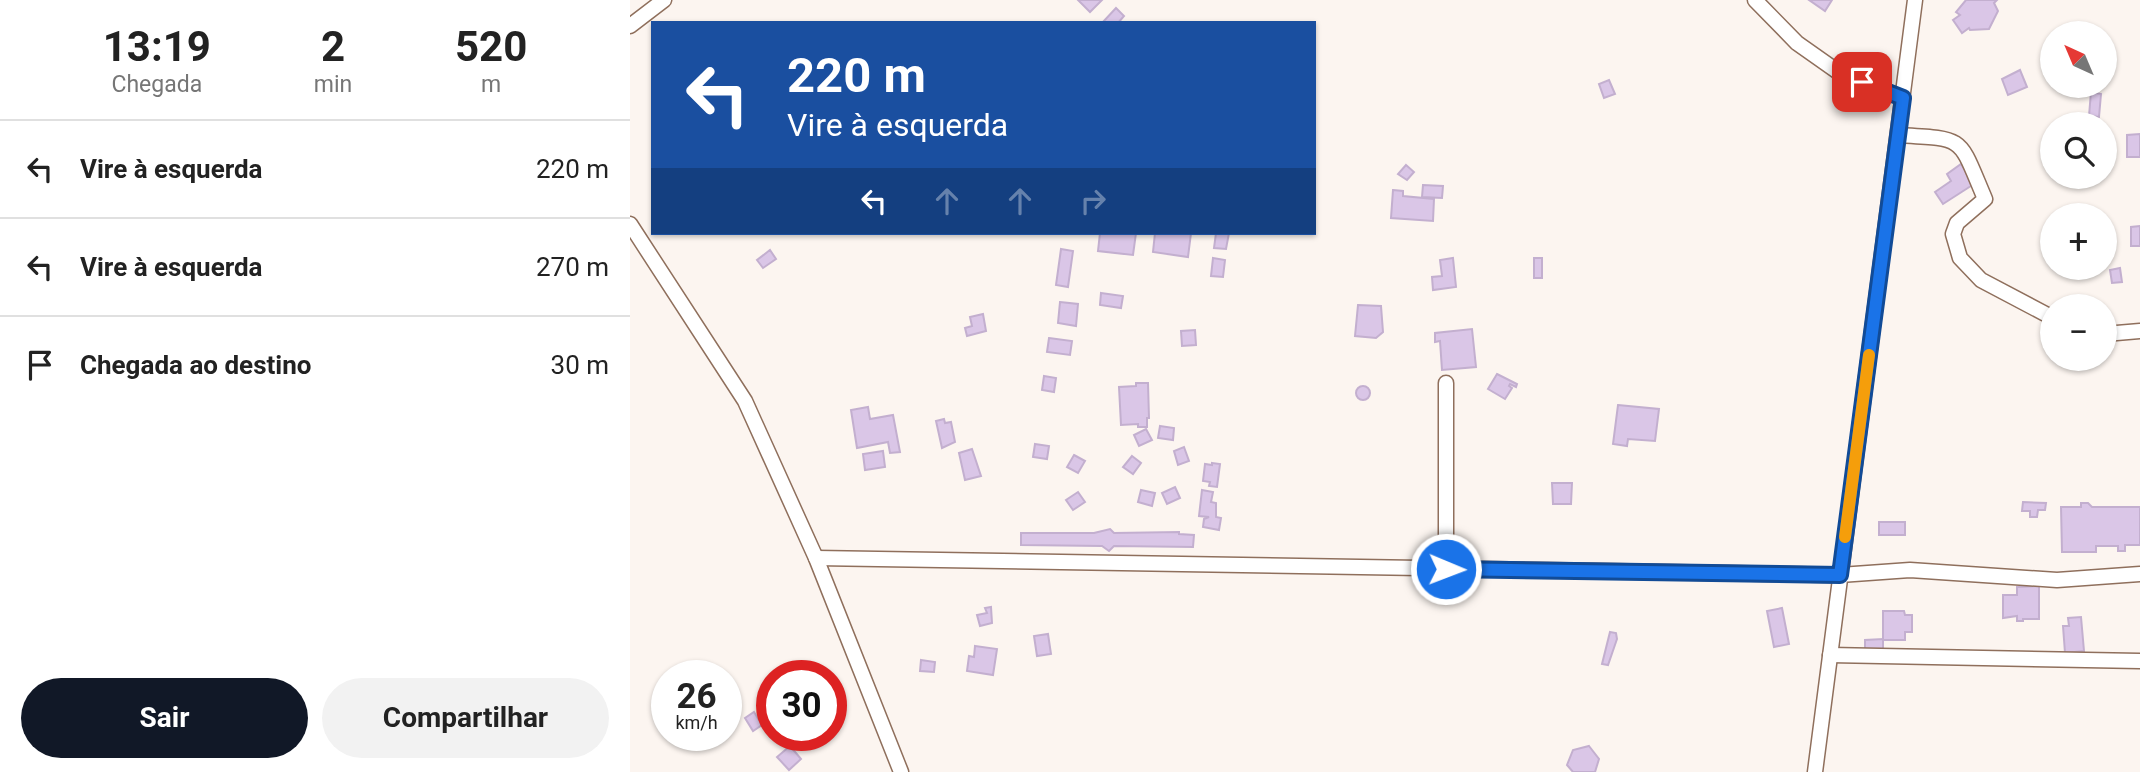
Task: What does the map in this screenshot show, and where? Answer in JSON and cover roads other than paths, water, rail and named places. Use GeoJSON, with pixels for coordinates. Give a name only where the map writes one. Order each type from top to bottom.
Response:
{"type":"FeatureCollection","features":[{"type":"Feature","properties":{"kind":"street"},"geometry":{"type":"LineString","coordinates":[[630,26],[664,0]]}},
{"type":"Feature","properties":{"kind":"street"},"geometry":{"type":"LineString","coordinates":[[1755,0],[1797,43],[1841,74],[1903,98]]}},
{"type":"Feature","properties":{"kind":"street"},"geometry":{"type":"LineString","coordinates":[[1815,772],[1915,0]]}},
{"type":"Feature","properties":{"kind":"street"},"geometry":{"type":"LineString","coordinates":[[1898,135],[1943,137],[1956,142],[1964,149],[1985,198],[1957,223],[1953,234],[1960,258],[1980,281],[2040,311]]}},
{"type":"Feature","properties":{"kind":"street"},"geometry":{"type":"LineString","coordinates":[[630,224],[745,401],[816,558],[901,772]]}},
{"type":"Feature","properties":{"kind":"street"},"geometry":{"type":"LineString","coordinates":[[2117,333],[2140,331]]}},
{"type":"Feature","properties":{"kind":"street"},"geometry":{"type":"LineString","coordinates":[[1446,383],[1446,569]]}},
{"type":"Feature","properties":{"kind":"street"},"geometry":{"type":"LineString","coordinates":[[816,558],[1840,575],[1910,570],[2057,580],[2140,574]]}},
{"type":"Feature","properties":{"kind":"street"},"geometry":{"type":"LineString","coordinates":[[1830,655],[2140,661]]}}]}
